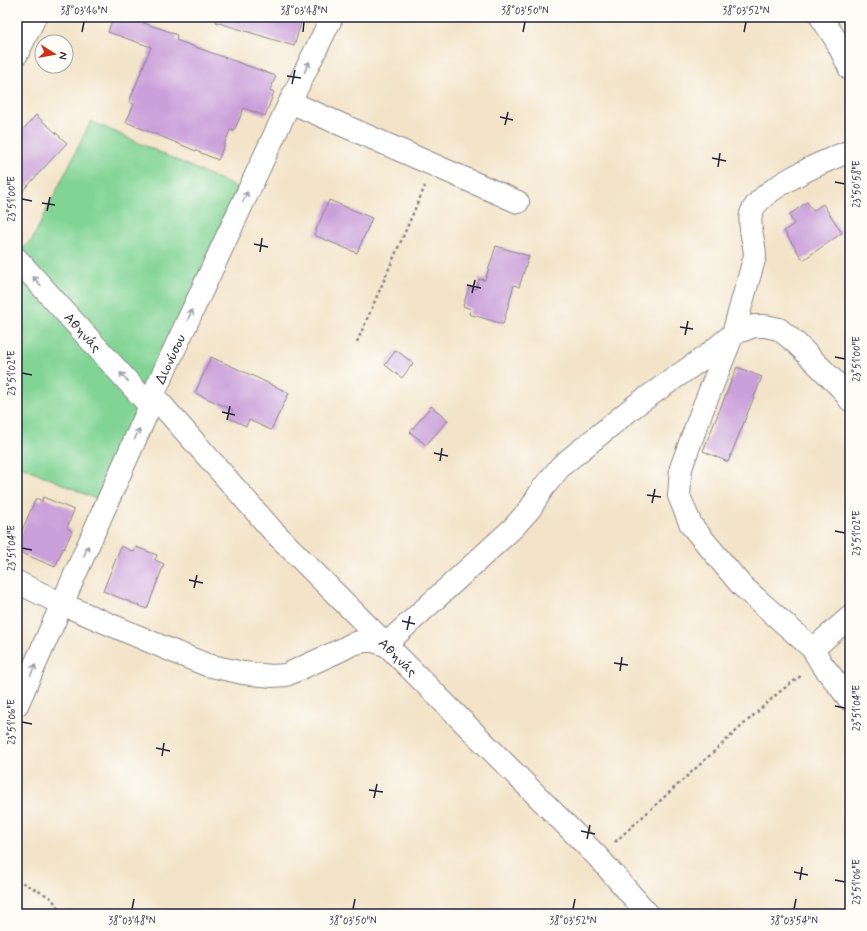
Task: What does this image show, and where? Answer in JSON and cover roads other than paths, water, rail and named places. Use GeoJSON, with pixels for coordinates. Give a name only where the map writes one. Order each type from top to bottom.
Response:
{"type":"FeatureCollection","features":[{"type":"Feature","properties":{"kind":"street"},"geometry":{"type":"LineString","coordinates":[[17,54],[35,17]]}},
{"type":"Feature","properties":{"kind":"street","name":"Διονύσου"},"geometry":{"type":"LineString","coordinates":[[17,705],[152,400],[290,102],[332,17]]}},
{"type":"Feature","properties":{"kind":"street"},"geometry":{"type":"LineString","coordinates":[[821,17],[836,40],[850,69]]}},
{"type":"Feature","properties":{"kind":"street"},"geometry":{"type":"LineString","coordinates":[[833,17],[836,40]]}},
{"type":"Feature","properties":{"kind":"street"},"geometry":{"type":"LineString","coordinates":[[290,102],[518,202]]}},
{"type":"Feature","properties":{"kind":"street"},"geometry":{"type":"LineString","coordinates":[[850,151],[797,175],[760,200],[751,213],[750,227],[755,247],[755,256],[733,334],[701,413],[681,468],[679,496],[691,525],[741,585],[817,656],[850,700]]}},
{"type":"Feature","properties":{"kind":"street","name":"Αθηνάς"},"geometry":{"type":"LineString","coordinates":[[17,259],[152,400],[273,531],[598,858],[648,914]]}},
{"type":"Feature","properties":{"kind":"street"},"geometry":{"type":"LineString","coordinates":[[17,582],[62,604],[208,665],[243,673],[272,676],[286,675],[352,644],[364,641],[374,641],[386,645],[513,528],[530,509],[543,488],[561,466],[636,405],[709,354],[733,334],[754,326],[765,326],[779,329],[842,389],[850,400]]}},
{"type":"Feature","properties":{"kind":"street"},"geometry":{"type":"LineString","coordinates":[[817,656],[850,617]]}}]}
